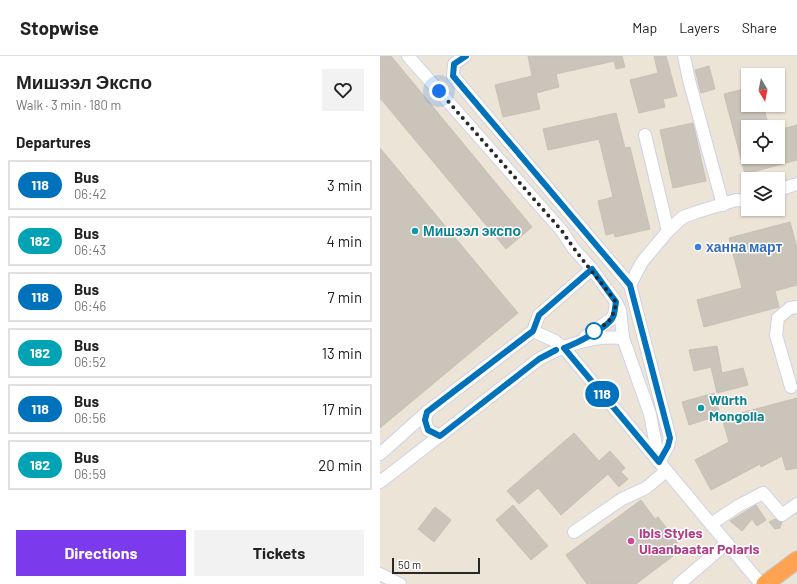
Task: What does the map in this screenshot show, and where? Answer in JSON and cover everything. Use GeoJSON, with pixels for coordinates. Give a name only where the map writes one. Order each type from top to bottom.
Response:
{"type":"FeatureCollection","features":[{"type":"Feature","properties":{"kind":"highway"},"geometry":{"type":"LineString","coordinates":[[765,584],[797,560]]}},
{"type":"Feature","properties":{"kind":"street"},"geometry":{"type":"LineString","coordinates":[[408,56],[562,231],[573,248],[592,269],[616,302],[620,310],[623,338],[650,414],[663,466]]}},
{"type":"Feature","properties":{"kind":"street"},"geometry":{"type":"LineString","coordinates":[[466,56],[454,64],[453,76],[630,285],[670,438],[663,466],[646,488],[622,499],[574,532]]}},
{"type":"Feature","properties":{"kind":"street"},"geometry":{"type":"LineString","coordinates":[[684,56],[689,80],[723,205]]}},
{"type":"Feature","properties":{"kind":"street"},"geometry":{"type":"LineString","coordinates":[[645,135],[668,231]]}},
{"type":"Feature","properties":{"kind":"street"},"geometry":{"type":"LineString","coordinates":[[785,188],[797,184]]}},
{"type":"Feature","properties":{"kind":"street"},"geometry":{"type":"LineString","coordinates":[[630,285],[642,262],[668,231],[683,217],[736,200],[741,200]]}},
{"type":"Feature","properties":{"kind":"street"},"geometry":{"type":"LineString","coordinates":[[380,454],[427,412],[533,331],[539,315],[592,269]]}},
{"type":"Feature","properties":{"kind":"street"},"geometry":{"type":"LineString","coordinates":[[578,343],[614,316],[616,302]]}},
{"type":"Feature","properties":{"kind":"street"},"geometry":{"type":"LineString","coordinates":[[791,386],[776,335],[778,318],[790,308],[797,307]]}},
{"type":"Feature","properties":{"kind":"street"},"geometry":{"type":"LineString","coordinates":[[533,331],[555,341],[564,348],[761,584]]}},
{"type":"Feature","properties":{"kind":"street"},"geometry":{"type":"LineString","coordinates":[[380,482],[539,359],[578,343],[598,338],[623,338]]}},
{"type":"Feature","properties":{"kind":"street"},"geometry":{"type":"LineString","coordinates":[[427,412],[425,420],[426,427],[430,432],[440,436]]}},
{"type":"Feature","properties":{"kind":"street"},"geometry":{"type":"LineString","coordinates":[[711,524],[732,510],[763,493],[782,515],[797,504]]}},
{"type":"Feature","properties":{"kind":"street"},"geometry":{"type":"LineString","coordinates":[[679,584],[727,543]]}},
{"type":"Feature","properties":{"kind":"street"},"geometry":{"type":"LineString","coordinates":[[380,574],[400,584]]}},
{"type":"Feature","properties":{"kind":"building"},"geometry":{"type":"Polygon","coordinates":[[[380,56],[391,56],[532,227],[506,249],[380,98],[380,56]]]}},
{"type":"Feature","properties":{"kind":"building"},"geometry":{"type":"Polygon","coordinates":[[[528,56],[622,56],[625,67],[616,69],[614,61],[556,74],[559,87],[536,93],[540,109],[503,117],[495,85],[532,76],[528,56]]]}},
{"type":"Feature","properties":{"kind":"building"},"geometry":{"type":"Polygon","coordinates":[[[654,56],[666,56],[677,96],[663,99],[665,107],[639,113],[630,80],[658,73],[654,56]]]}},
{"type":"Feature","properties":{"kind":"building"},"geometry":{"type":"Polygon","coordinates":[[[709,66],[715,89],[701,93],[695,70],[709,66]]]}},
{"type":"Feature","properties":{"kind":"building"},"geometry":{"type":"Polygon","coordinates":[[[741,90],[741,112],[765,112],[767,120],[741,120],[741,159],[724,94],[741,90]]]}},
{"type":"Feature","properties":{"kind":"building"},"geometry":{"type":"Polygon","coordinates":[[[616,113],[625,148],[630,147],[650,229],[615,237],[614,233],[606,235],[598,201],[613,197],[599,139],[548,150],[543,129],[616,113]]]}},
{"type":"Feature","properties":{"kind":"building"},"geometry":{"type":"Polygon","coordinates":[[[693,123],[706,181],[673,188],[660,130],[693,123]]]}},
{"type":"Feature","properties":{"kind":"building"},"geometry":{"type":"Polygon","coordinates":[[[797,125],[797,160],[785,163],[785,128],[797,125]]]}},
{"type":"Feature","properties":{"kind":"building","name":"Мишээл экспо"},"geometry":{"type":"Polygon","coordinates":[[[380,148],[518,313],[380,428],[380,148]]]}},
{"type":"Feature","properties":{"kind":"building"},"geometry":{"type":"Polygon","coordinates":[[[742,164],[782,164],[752,172],[744,172],[742,164]]]}},
{"type":"Feature","properties":{"kind":"building"},"geometry":{"type":"Polygon","coordinates":[[[790,222],[797,248],[797,285],[775,291],[779,307],[704,327],[697,300],[742,288],[729,238],[790,222]]]}},
{"type":"Feature","properties":{"kind":"building"},"geometry":{"type":"Polygon","coordinates":[[[717,346],[722,373],[743,368],[748,385],[717,393],[711,367],[694,371],[689,350],[717,346]]]}},
{"type":"Feature","properties":{"kind":"building","name":"Würth Mongolia"},"geometry":{"type":"Polygon","coordinates":[[[714,393],[720,415],[689,425],[682,402],[714,393]]]}},
{"type":"Feature","properties":{"kind":"building"},"geometry":{"type":"Polygon","coordinates":[[[797,398],[797,468],[786,470],[782,456],[761,467],[760,464],[711,490],[695,460],[729,442],[722,418],[797,398]]]}},
{"type":"Feature","properties":{"kind":"building"},"geometry":{"type":"Polygon","coordinates":[[[574,433],[599,461],[610,451],[625,468],[621,472],[628,479],[619,487],[608,474],[561,515],[538,488],[519,504],[507,491],[574,433]]]}},
{"type":"Feature","properties":{"kind":"building","name":"ibis Styles Ulaanbaatar Polaris"},"geometry":{"type":"Polygon","coordinates":[[[641,500],[655,519],[658,517],[676,540],[678,546],[677,553],[636,584],[587,584],[566,555],[641,500]]]}},
{"type":"Feature","properties":{"kind":"building"},"geometry":{"type":"Polygon","coordinates":[[[513,505],[548,546],[531,560],[496,520],[513,505]]]}},
{"type":"Feature","properties":{"kind":"building"},"geometry":{"type":"Polygon","coordinates":[[[756,505],[766,520],[757,526],[752,519],[742,531],[730,521],[756,505]]]}},
{"type":"Feature","properties":{"kind":"building"},"geometry":{"type":"Polygon","coordinates":[[[435,507],[451,520],[434,542],[418,529],[435,507]]]}},
{"type":"Feature","properties":{"kind":"building"},"geometry":{"type":"Polygon","coordinates":[[[775,519],[782,522],[780,528],[775,529],[769,522],[775,519]]]}},
{"type":"Feature","properties":{"kind":"bus line","name":"118"},"geometry":{"type":"LineString","coordinates":[[466,56],[454,64],[453,76],[630,285],[640,317],[649,362],[670,438],[668,446],[659,462],[564,348],[578,343],[606,324],[614,316],[616,302],[592,269],[539,315],[533,331],[427,412],[425,420],[426,427],[430,432],[440,436],[539,359],[556,350]]}},
{"type":"Feature","properties":{"kind":"place","name":"Мишээл экспо"},"geometry":{"type":"Point","coordinates":[415,231]}},
{"type":"Feature","properties":{"kind":"place","name":"ханна март"},"geometry":{"type":"Point","coordinates":[698,247]}},
{"type":"Feature","properties":{"kind":"place","name":"Würth Mongolia"},"geometry":{"type":"Point","coordinates":[701,408]}},
{"type":"Feature","properties":{"kind":"place","name":"ibis Styles Ulaanbaatar Polaris"},"geometry":{"type":"Point","coordinates":[631,541]}},
{"type":"Feature","properties":{"kind":"route"},"geometry":{"type":"LineString","coordinates":[[439,91],[562,231],[573,248],[592,269],[616,302],[614,316],[606,324],[590,334],[594,331]]}}]}
